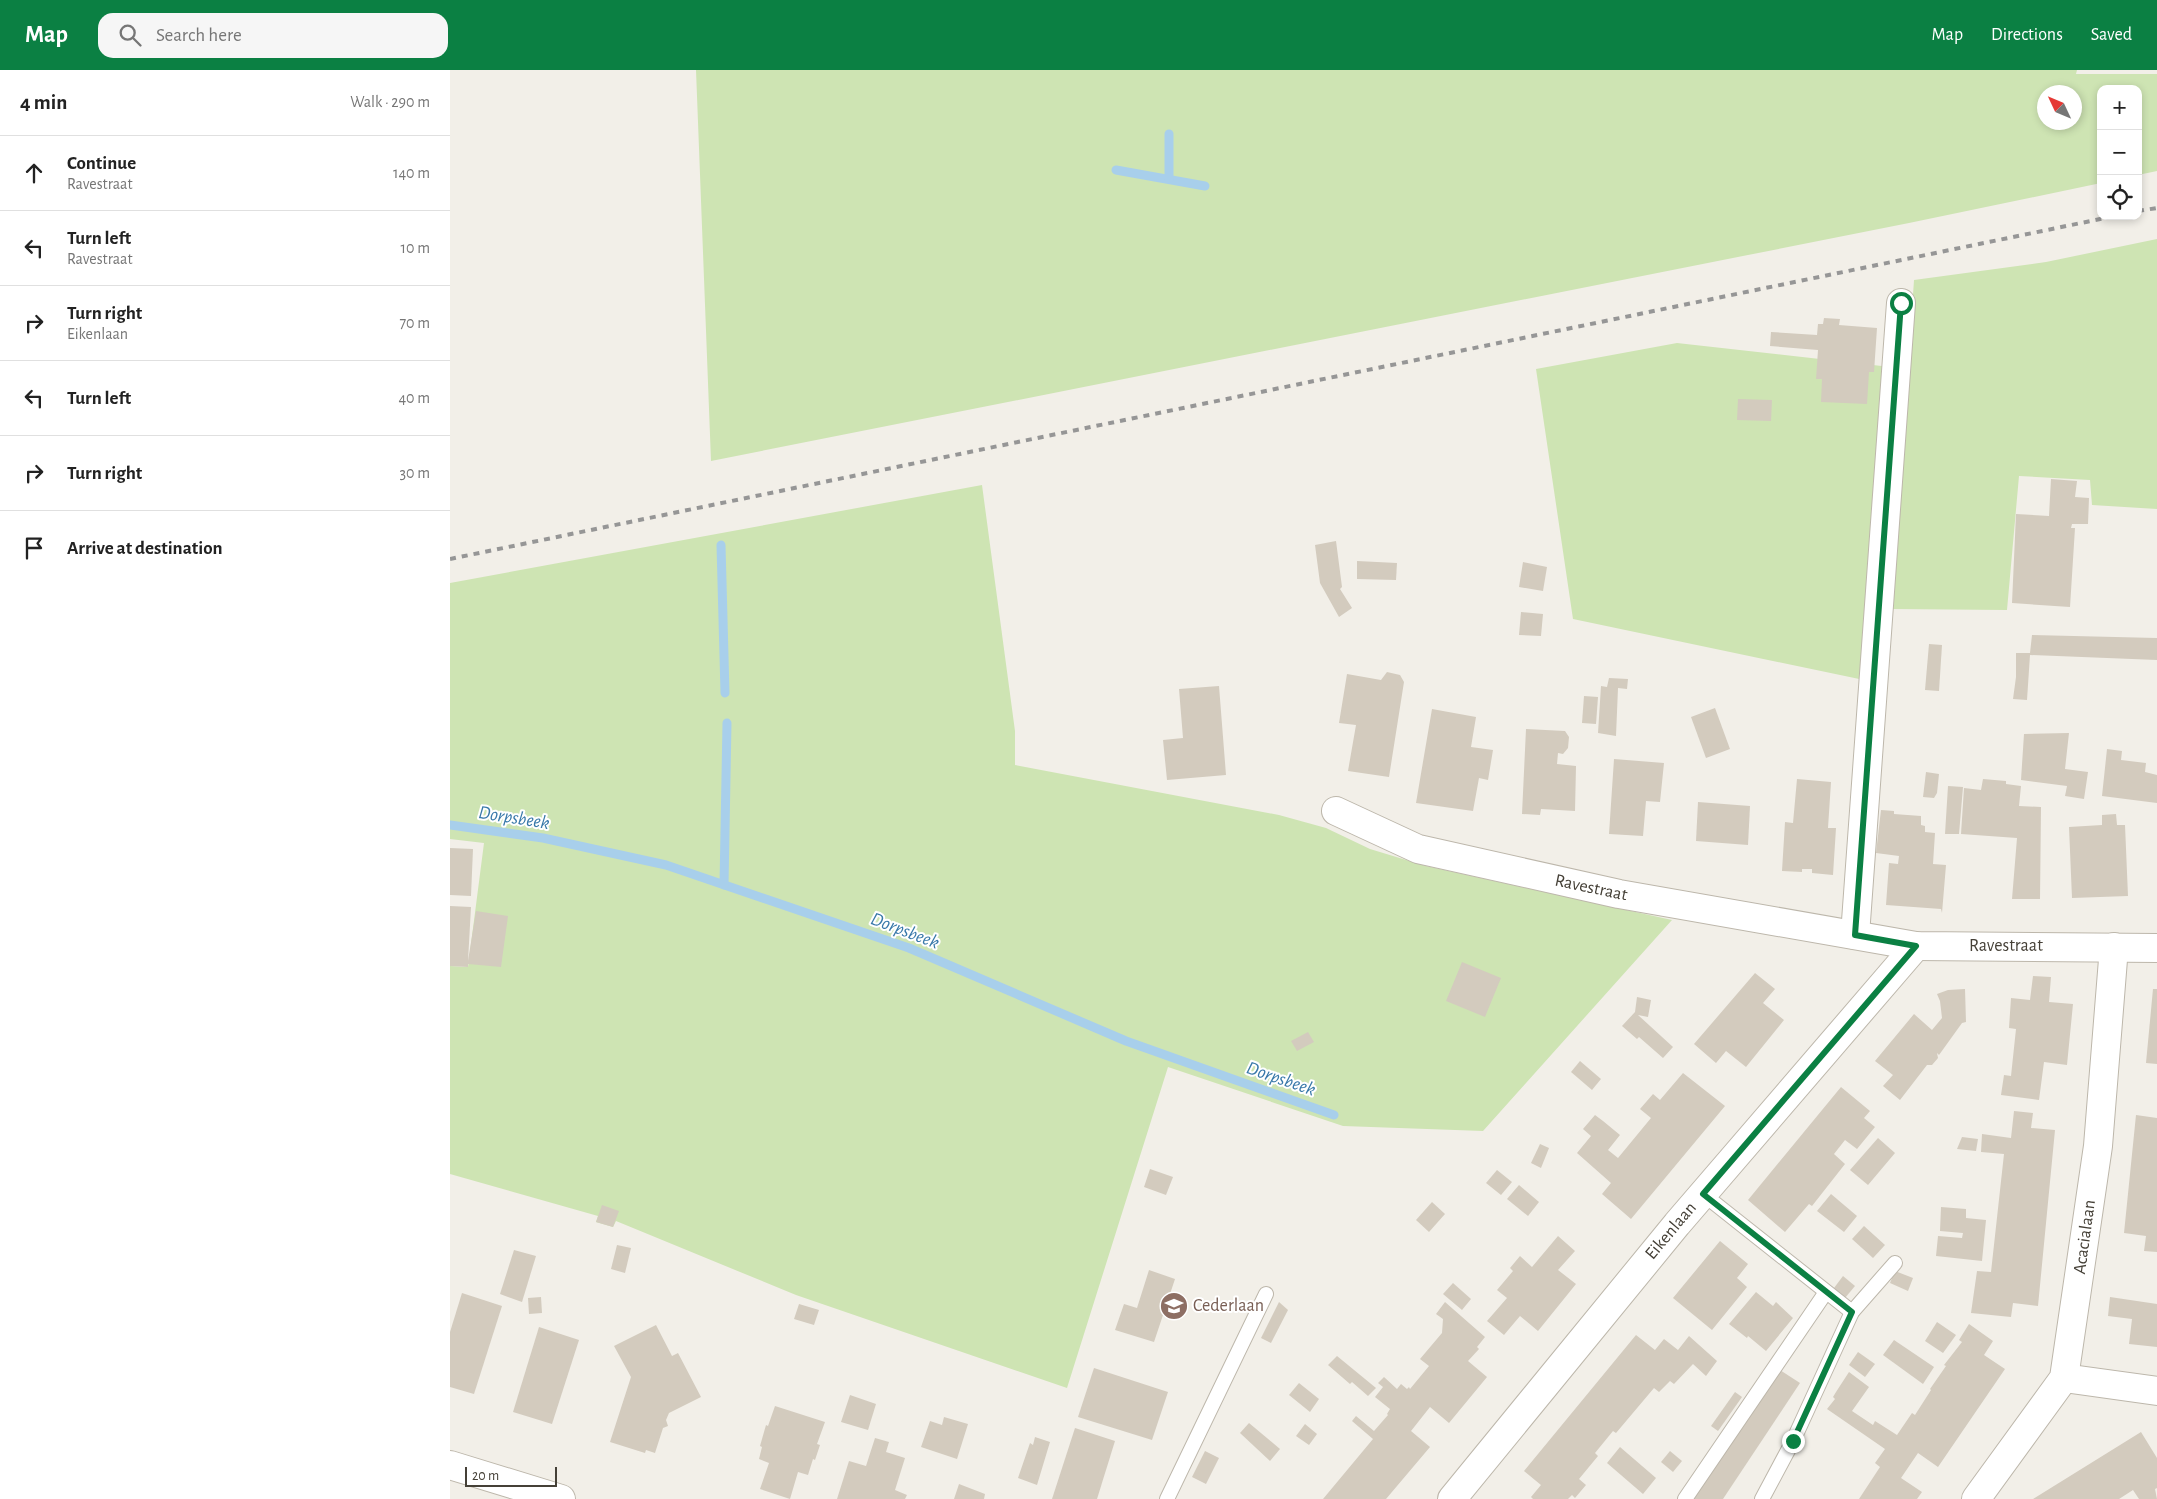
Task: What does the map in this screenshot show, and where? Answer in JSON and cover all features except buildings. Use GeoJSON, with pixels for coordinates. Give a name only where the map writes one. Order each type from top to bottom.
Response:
{"type":"FeatureCollection","features":[{"type":"Feature","properties":{"kind":"street"},"geometry":{"type":"LineString","coordinates":[[1855,935],[1901,303]]}},
{"type":"Feature","properties":{"kind":"street","name":"Ravestraat"},"geometry":{"type":"LineString","coordinates":[[1336,811],[1418,849],[1619,894],[1916,946],[2114,946],[2157,948]]}},
{"type":"Feature","properties":{"kind":"street","name":"Eikenlaan"},"geometry":{"type":"LineString","coordinates":[[1452,1499],[1703,1194],[1916,946]]}},
{"type":"Feature","properties":{"kind":"street","name":"Acacialaan"},"geometry":{"type":"LineString","coordinates":[[1976,1499],[2064,1378],[2098,1146],[2114,946]]}},
{"type":"Feature","properties":{"kind":"street"},"geometry":{"type":"LineString","coordinates":[[2064,1378],[2157,1391]]}},
{"type":"Feature","properties":{"kind":"street"},"geometry":{"type":"LineString","coordinates":[[450,1465],[561,1499]]}},
{"type":"Feature","properties":{"kind":"lane"},"geometry":{"type":"LineString","coordinates":[[1703,1194],[1852,1312]]}},
{"type":"Feature","properties":{"kind":"lane"},"geometry":{"type":"LineString","coordinates":[[1762,1499],[1793,1441],[1852,1312],[1895,1263]]}},
{"type":"Feature","properties":{"kind":"lane"},"geometry":{"type":"LineString","coordinates":[[1685,1499],[1826,1292]]}},
{"type":"Feature","properties":{"kind":"lane"},"geometry":{"type":"LineString","coordinates":[[1167,1499],[1266,1294]]}},
{"type":"Feature","properties":{"kind":"green space"},"geometry":{"type":"Polygon","coordinates":[[[696,70],[2077,70],[2076,74],[2157,74],[2157,171],[2142,174],[2142,85],[2097,85],[2097,184],[1909,223],[711,461],[696,70]]]}},
{"type":"Feature","properties":{"kind":"green space"},"geometry":{"type":"Polygon","coordinates":[[[2157,239],[2157,509],[2092,505],[2090,480],[2019,476],[2007,610],[1892,609],[1864,680],[1573,619],[1536,369],[1677,343],[1908,369],[1914,280],[2046,262],[2157,239]]]}},
{"type":"Feature","properties":{"kind":"green space"},"geometry":{"type":"Polygon","coordinates":[[[982,485],[1015,731],[1015,765],[1279,815],[1326,828],[1370,849],[1426,866],[1672,920],[1483,1131],[1343,1126],[1168,1067],[1067,1388],[796,1295],[616,1221],[613,1227],[596,1222],[598,1216],[450,1174],[450,966],[468,967],[484,843],[450,839],[450,583],[982,485]]]}},
{"type":"Feature","properties":{"kind":"waterway"},"geometry":{"type":"LineString","coordinates":[[1169,134],[1169,179]]}},
{"type":"Feature","properties":{"kind":"waterway"},"geometry":{"type":"LineString","coordinates":[[1116,170],[1205,186]]}},
{"type":"Feature","properties":{"kind":"waterway"},"geometry":{"type":"LineString","coordinates":[[721,545],[725,693]]}},
{"type":"Feature","properties":{"kind":"waterway"},"geometry":{"type":"LineString","coordinates":[[724,885],[727,723]]}},
{"type":"Feature","properties":{"kind":"waterway","name":"Dorpsbeek"},"geometry":{"type":"LineString","coordinates":[[450,825],[543,838],[666,865],[909,948],[1126,1041],[1334,1115]]}},
{"type":"Feature","properties":{"kind":"railway"},"geometry":{"type":"LineString","coordinates":[[2142,210],[2157,208]]}},
{"type":"Feature","properties":{"kind":"railway"},"geometry":{"type":"LineString","coordinates":[[450,559],[2097,220]]}},
{"type":"Feature","properties":{"kind":"place","name":"Cederlaan"},"geometry":{"type":"Point","coordinates":[1174,1306]}},
{"type":"Feature","properties":{"kind":"route"},"geometry":{"type":"LineString","coordinates":[[1793,1441],[1852,1312],[1703,1194],[1916,946],[1855,935],[1901,303]]}}]}
